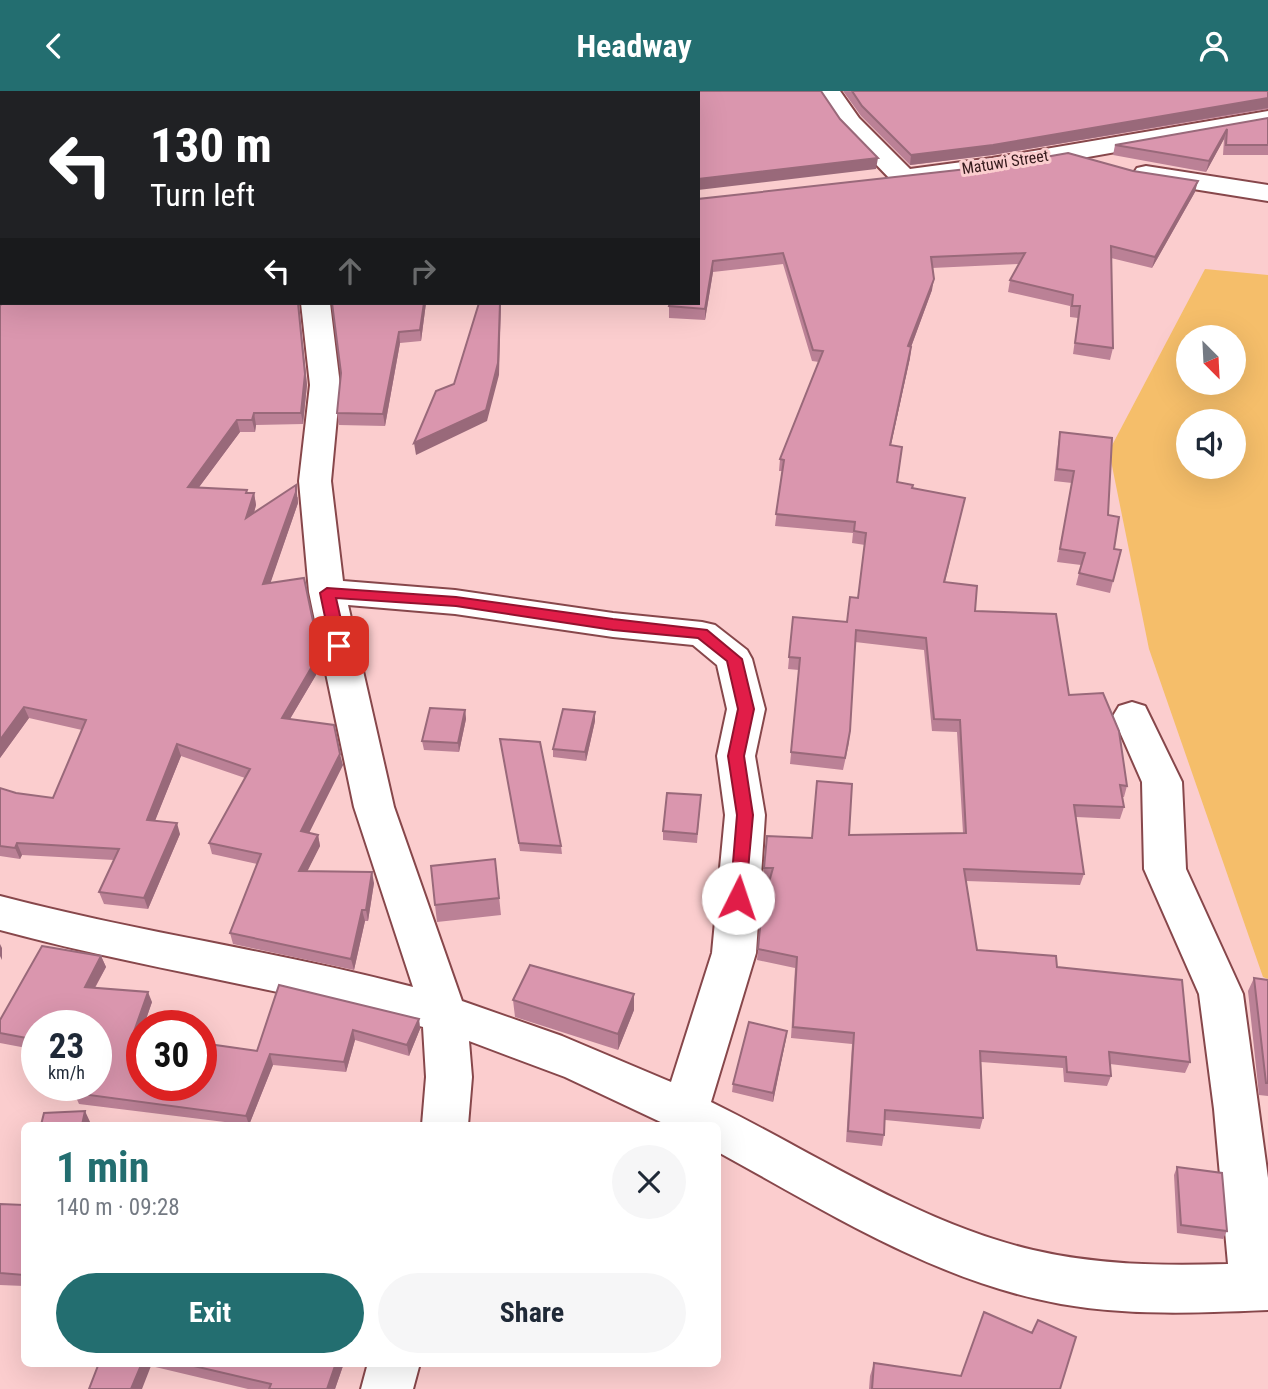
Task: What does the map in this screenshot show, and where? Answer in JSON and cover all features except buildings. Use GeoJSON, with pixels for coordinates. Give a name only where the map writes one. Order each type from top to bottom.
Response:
{"type":"FeatureCollection","features":[{"type":"Feature","properties":{"kind":"street","name":"Matuwi Street"},"geometry":{"type":"LineString","coordinates":[[828,91],[890,179],[992,166],[1268,118]]}},
{"type":"Feature","properties":{"kind":"street"},"geometry":{"type":"LineString","coordinates":[[1062,152],[1131,171],[1268,193]]}},
{"type":"Feature","properties":{"kind":"street"},"geometry":{"type":"LineString","coordinates":[[314,305],[325,385],[315,481],[327,593],[374,807],[444,1014],[449,1076],[445,1122]]}},
{"type":"Feature","properties":{"kind":"street"},"geometry":{"type":"LineString","coordinates":[[0,913],[64,932],[321,984],[444,1014],[632,1085],[705,1122],[734,953],[745,815],[736,756],[746,709],[734,659],[702,633],[613,625],[456,601],[327,593]]}},
{"type":"Feature","properties":{"kind":"street"},"geometry":{"type":"LineString","coordinates":[[721,1130],[899,1223],[972,1255],[1031,1274],[1140,1289],[1262,1286],[1221,994],[1165,869],[1161,782],[1132,716]]}},
{"type":"Feature","properties":{"kind":"street"},"geometry":{"type":"LineString","coordinates":[[387,1389],[393,1367]]}},
{"type":"Feature","properties":{"kind":"shaded area"},"geometry":{"type":"Polygon","coordinates":[[[1205,269],[1268,275],[1268,979],[1263,977],[1149,649],[1109,451],[1205,269]]]}},
{"type":"Feature","properties":{"kind":"route"},"geometry":{"type":"LineString","coordinates":[[339,646],[327,593],[456,601],[613,625],[702,633],[734,659],[746,709],[736,756],[745,815],[738,898]]}}]}
